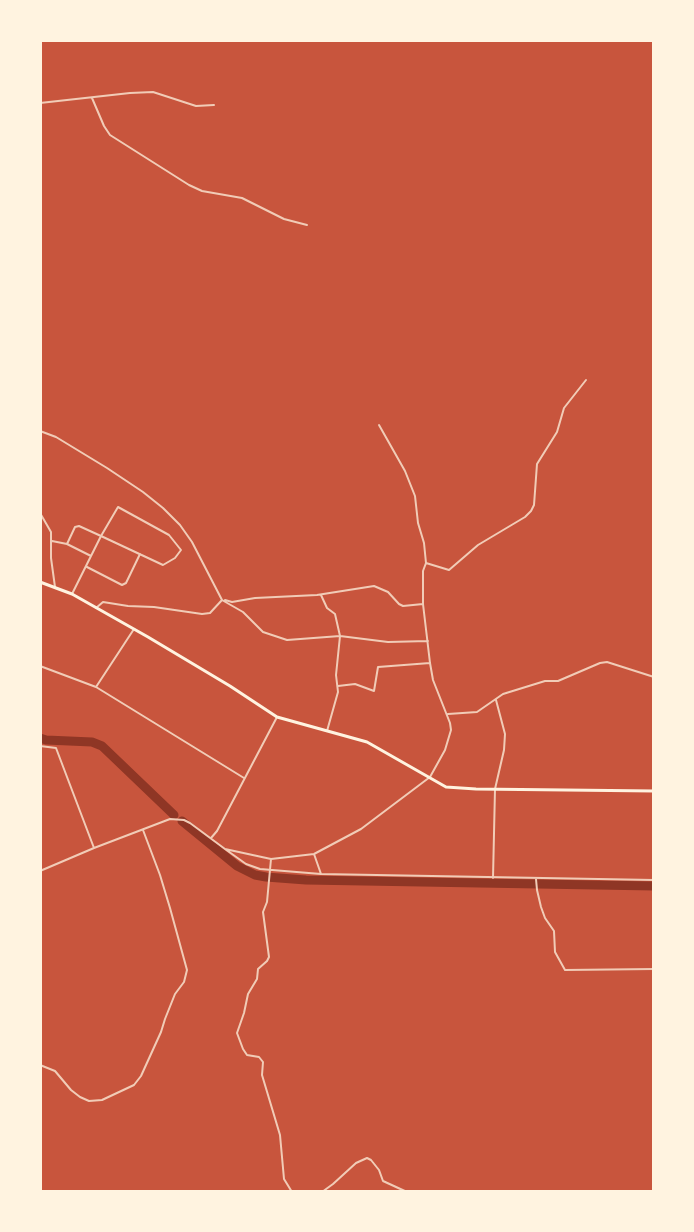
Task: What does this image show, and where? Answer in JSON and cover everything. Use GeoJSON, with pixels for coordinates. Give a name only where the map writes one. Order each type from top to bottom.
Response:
{"type":"FeatureCollection","features":[{"type":"Feature","properties":{"kind":"main road"},"geometry":{"type":"LineString","coordinates":[[40,582],[72,594],[134,629],[277,717],[367,742],[446,787],[654,791]]}},
{"type":"Feature","properties":{"kind":"street"},"geometry":{"type":"LineString","coordinates":[[40,103],[153,92],[196,106],[214,105]]}},
{"type":"Feature","properties":{"kind":"street"},"geometry":{"type":"LineString","coordinates":[[92,98],[110,135],[197,190],[235,195],[284,219],[307,225]]}},
{"type":"Feature","properties":{"kind":"street"},"geometry":{"type":"LineString","coordinates":[[426,563],[450,570],[478,545],[525,517],[531,511],[534,505],[537,464],[557,432],[564,408],[586,380]]}},
{"type":"Feature","properties":{"kind":"street"},"geometry":{"type":"LineString","coordinates":[[225,849],[271,859],[314,854],[362,829],[430,777],[450,739],[451,730],[447,714],[433,680],[430,663],[423,604],[423,571],[426,563],[413,490],[379,425]]}},
{"type":"Feature","properties":{"kind":"street"},"geometry":{"type":"LineString","coordinates":[[40,431],[56,437],[107,468],[163,508],[180,525],[192,542],[222,600],[243,612],[263,632],[287,640],[340,636],[388,642],[428,641]]}},
{"type":"Feature","properties":{"kind":"street"},"geometry":{"type":"LineString","coordinates":[[67,544],[75,527],[79,526],[100,536],[140,554],[163,566],[175,558],[181,550],[169,535],[158,527],[118,507],[100,536],[72,594]]}},
{"type":"Feature","properties":{"kind":"street"},"geometry":{"type":"LineString","coordinates":[[40,513],[51,532],[51,558],[55,587]]}},
{"type":"Feature","properties":{"kind":"street"},"geometry":{"type":"LineString","coordinates":[[51,540],[67,544],[91,556]]}},
{"type":"Feature","properties":{"kind":"street"},"geometry":{"type":"LineString","coordinates":[[86,566],[122,585],[126,583],[140,554]]}},
{"type":"Feature","properties":{"kind":"street"},"geometry":{"type":"LineString","coordinates":[[222,600],[232,602],[255,598],[321,594],[374,586],[388,592],[404,606],[423,604]]}},
{"type":"Feature","properties":{"kind":"street"},"geometry":{"type":"LineString","coordinates":[[321,594],[327,608],[335,614],[340,636],[336,675],[338,686],[327,731]]}},
{"type":"Feature","properties":{"kind":"street"},"geometry":{"type":"LineString","coordinates":[[96,608],[103,602],[202,614],[210,613],[222,600]]}},
{"type":"Feature","properties":{"kind":"street"},"geometry":{"type":"LineString","coordinates":[[96,687],[134,629]]}},
{"type":"Feature","properties":{"kind":"street"},"geometry":{"type":"LineString","coordinates":[[447,714],[477,712],[503,694],[545,681],[558,681],[600,663],[607,662],[654,677]]}},
{"type":"Feature","properties":{"kind":"street"},"geometry":{"type":"LineString","coordinates":[[338,686],[355,684],[374,691],[378,667],[430,663]]}},
{"type":"Feature","properties":{"kind":"street"},"geometry":{"type":"LineString","coordinates":[[40,666],[96,687],[244,778]]}},
{"type":"Feature","properties":{"kind":"street"},"geometry":{"type":"LineString","coordinates":[[493,878],[495,789],[504,750],[505,734],[496,700]]}},
{"type":"Feature","properties":{"kind":"street"},"geometry":{"type":"LineString","coordinates":[[210,838],[217,831],[277,717]]}},
{"type":"Feature","properties":{"kind":"street"},"geometry":{"type":"LineString","coordinates":[[40,746],[56,748],[94,848]]}},
{"type":"Feature","properties":{"kind":"street"},"geometry":{"type":"LineString","coordinates":[[40,871],[170,819],[184,820],[246,864],[270,870],[321,874],[654,880]]}},
{"type":"Feature","properties":{"kind":"street"},"geometry":{"type":"LineString","coordinates":[[40,1065],[55,1071],[71,1090],[89,1101],[102,1100],[134,1085],[141,1076],[176,994],[184,982],[187,970],[160,874],[143,830]]}},
{"type":"Feature","properties":{"kind":"street"},"geometry":{"type":"LineString","coordinates":[[314,854],[321,874]]}},
{"type":"Feature","properties":{"kind":"street"},"geometry":{"type":"LineString","coordinates":[[271,859],[267,902],[263,912],[268,957],[267,962],[258,969],[257,979],[248,994],[237,1033],[247,1055],[259,1057],[263,1062],[262,1075],[280,1135],[284,1179],[292,1191]]}},
{"type":"Feature","properties":{"kind":"street"},"geometry":{"type":"LineString","coordinates":[[537,879],[537,890],[545,918],[554,931],[555,952],[565,970],[654,969]]}},
{"type":"Feature","properties":{"kind":"street"},"geometry":{"type":"LineString","coordinates":[[322,1191],[356,1163],[367,1158],[379,1170],[383,1181],[407,1191]]}},
{"type":"Feature","properties":{"kind":"waterway"},"geometry":{"type":"LineString","coordinates":[[40,738],[92,742],[102,746],[174,815]]}},
{"type":"Feature","properties":{"kind":"waterway"},"geometry":{"type":"LineString","coordinates":[[182,821],[237,866],[255,875],[266,877],[306,880],[654,886]]}}]}
